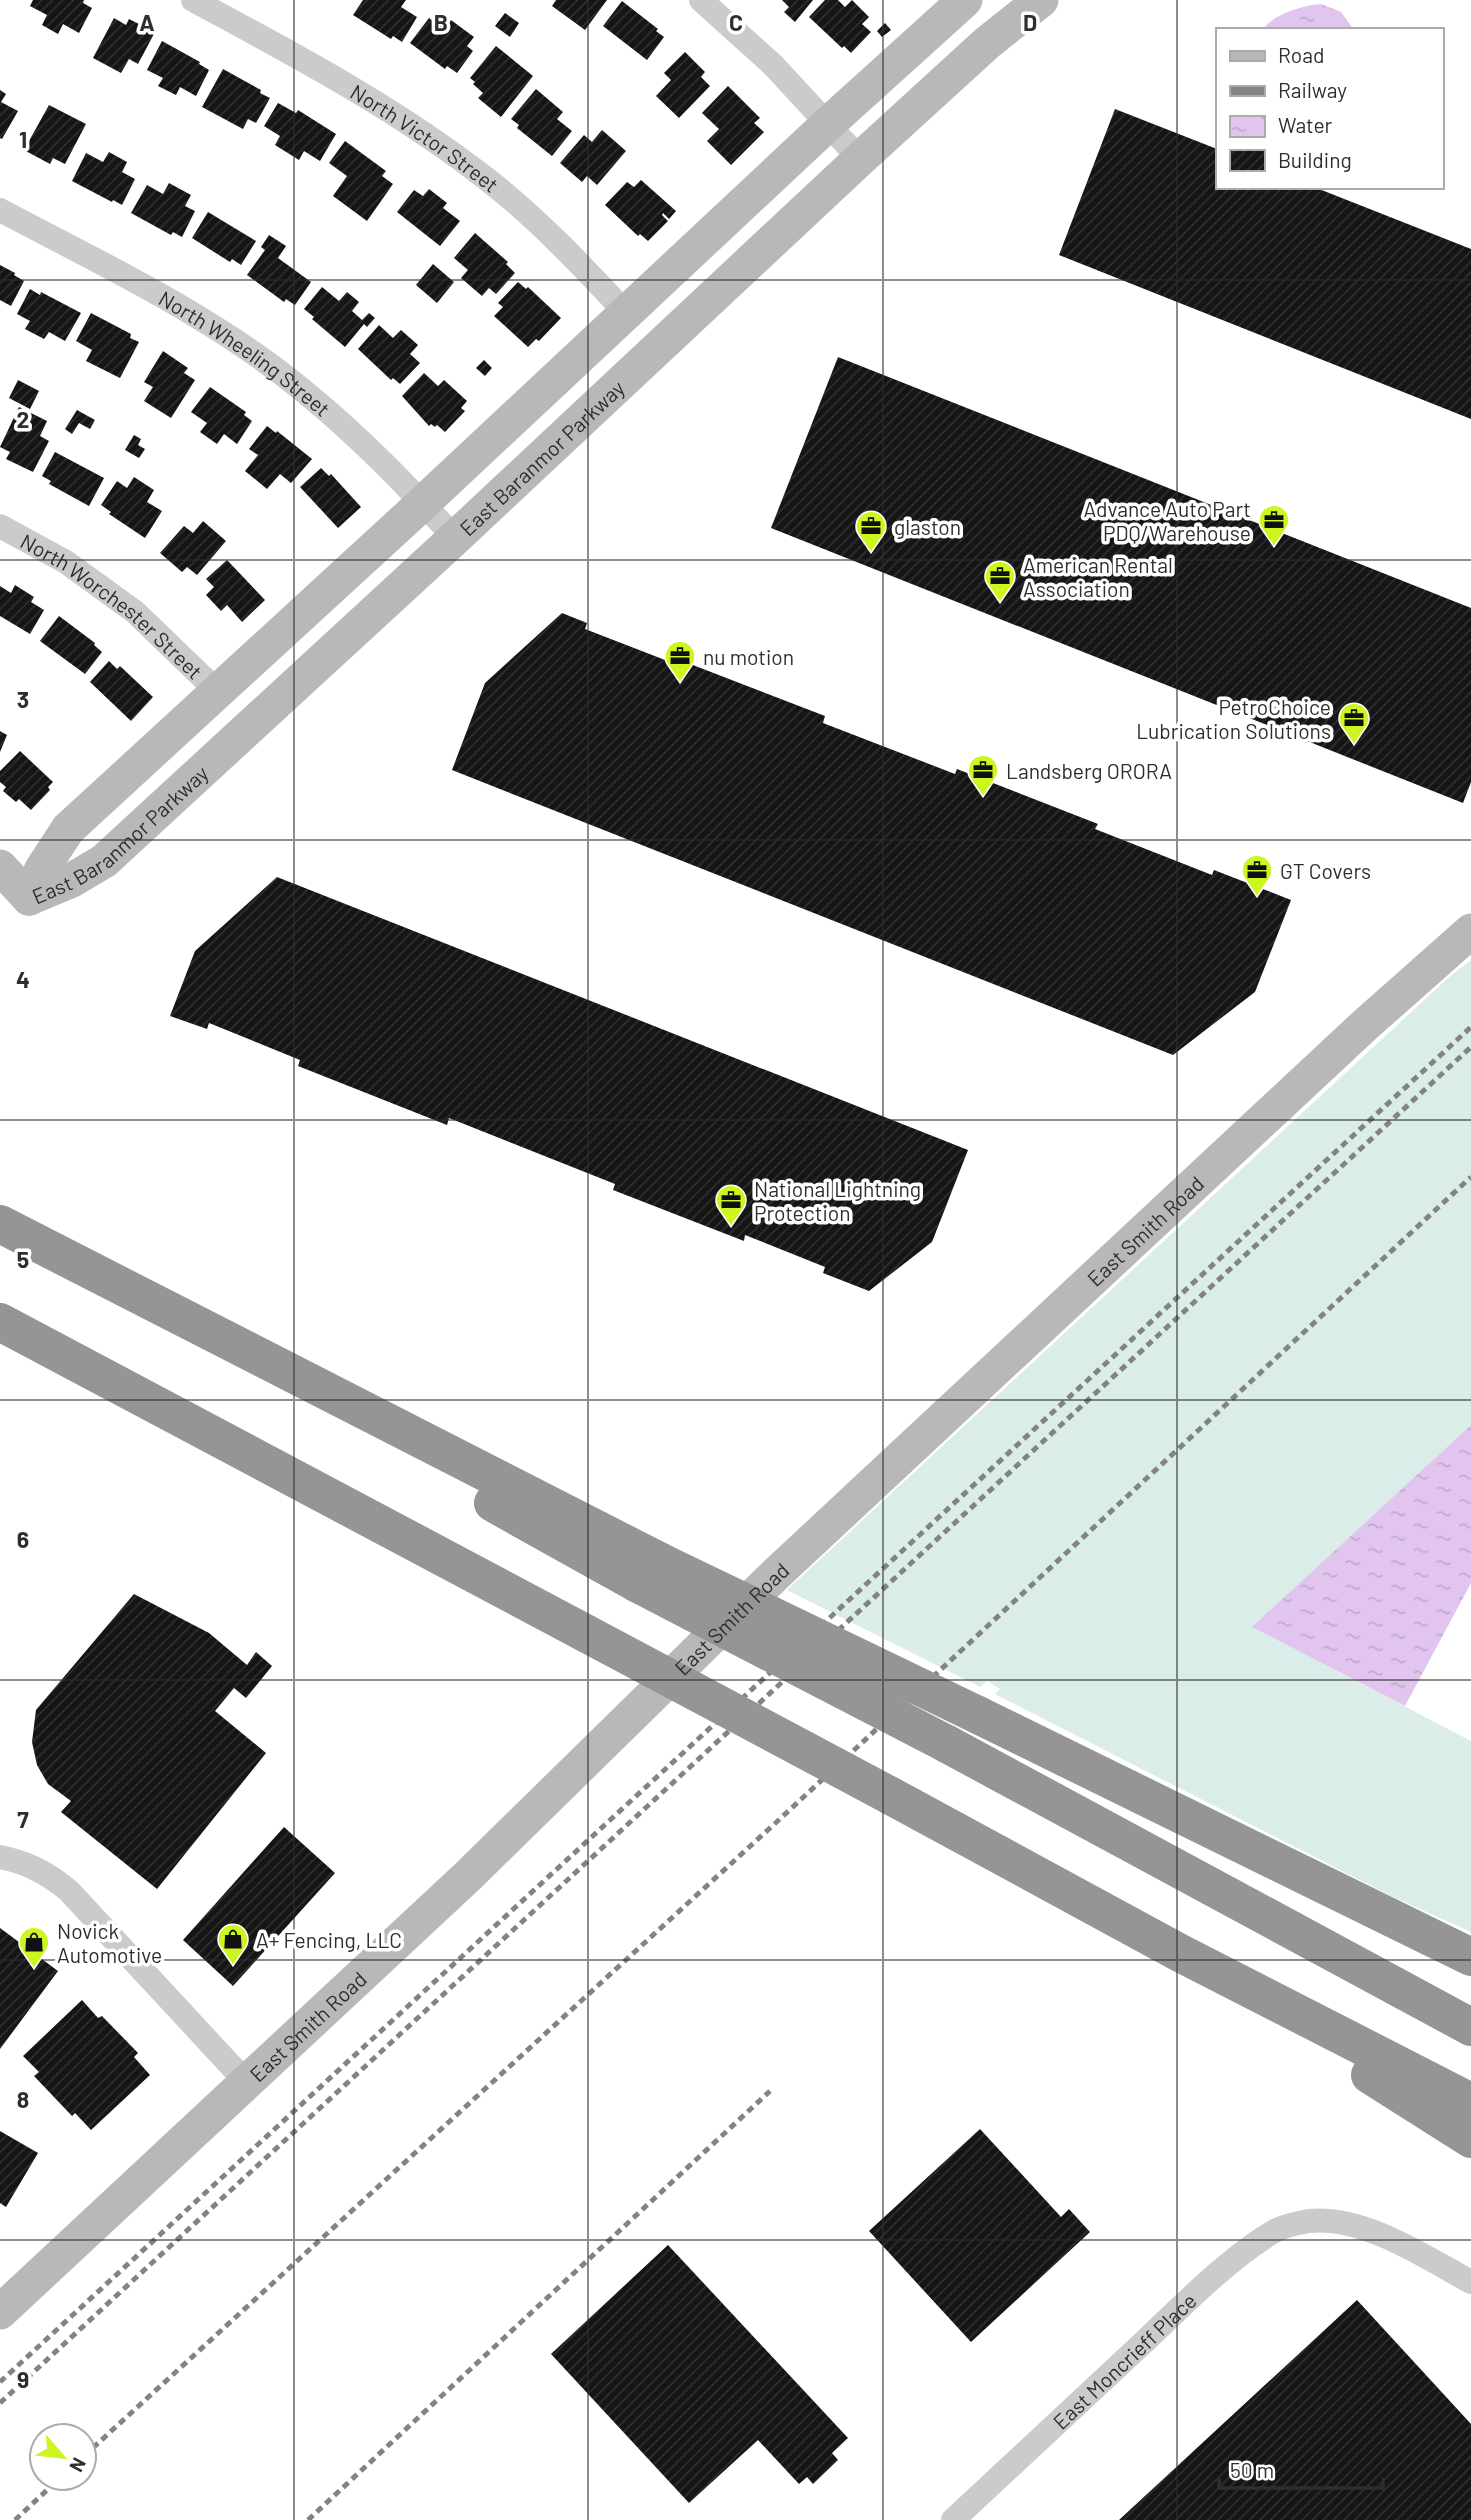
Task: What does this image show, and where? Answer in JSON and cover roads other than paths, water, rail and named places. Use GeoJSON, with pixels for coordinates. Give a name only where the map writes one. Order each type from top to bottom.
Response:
{"type":"FeatureCollection","features":[{"type":"Feature","properties":{"kind":"highway"},"geometry":{"type":"LineString","coordinates":[[0,1226],[650,1573],[947,1744],[1471,2026]]}},
{"type":"Feature","properties":{"kind":"highway"},"geometry":{"type":"LineString","coordinates":[[0,1322],[891,1796],[1180,1953],[1471,2102]]}},
{"type":"Feature","properties":{"kind":"highway"},"geometry":{"type":"LineString","coordinates":[[650,1573],[978,1715],[1471,1957]]}},
{"type":"Feature","properties":{"kind":"highway"},"geometry":{"type":"LineString","coordinates":[[1180,1953],[1471,2139]]}},
{"type":"Feature","properties":{"kind":"street","name":"North Victor Street"},"geometry":{"type":"LineString","coordinates":[[193,0],[338,78],[421,131],[490,181],[559,244],[625,313]]}},
{"type":"Feature","properties":{"kind":"street"},"geometry":{"type":"LineString","coordinates":[[701,0],[773,65],[860,159]]}},
{"type":"Feature","properties":{"kind":"street","name":"East Baranmor Parkway"},"geometry":{"type":"LineString","coordinates":[[29,898],[42,869],[68,829],[965,0]]}},
{"type":"Feature","properties":{"kind":"street","name":"East Baranmor Parkway"},"geometry":{"type":"LineString","coordinates":[[29,898],[72,880],[104,861],[455,538],[860,159],[987,43],[1041,0]]}},
{"type":"Feature","properties":{"kind":"street","name":"North Wheeling Street"},"geometry":{"type":"LineString","coordinates":[[0,210],[172,301],[282,374],[357,439],[455,538]]}},
{"type":"Feature","properties":{"kind":"street","name":"North Worchester Street"},"geometry":{"type":"LineString","coordinates":[[0,526],[66,562],[135,612],[218,692]]}},
{"type":"Feature","properties":{"kind":"street"},"geometry":{"type":"LineString","coordinates":[[0,867],[29,898]]}},
{"type":"Feature","properties":{"kind":"street","name":"East Smith Road"},"geometry":{"type":"LineString","coordinates":[[0,2312],[468,1875],[776,1574],[1365,1025],[1471,931]]}},
{"type":"Feature","properties":{"kind":"street"},"geometry":{"type":"LineString","coordinates":[[0,1857],[43,1871],[69,1891],[247,2083]]}},
{"type":"Feature","properties":{"kind":"street","name":"East Moncrieff Place"},"geometry":{"type":"LineString","coordinates":[[953,2520],[1219,2275],[1272,2233],[1310,2221],[1341,2222],[1370,2231],[1471,2281]]}},
{"type":"Feature","properties":{"kind":"water"},"geometry":{"type":"Polygon","coordinates":[[[1321,4],[1341,12],[1353,28],[1264,28],[1273,19],[1306,6],[1321,4]]]}},
{"type":"Feature","properties":{"kind":"water"},"geometry":{"type":"Polygon","coordinates":[[[1471,1425],[1471,1583],[1405,1706],[1252,1627],[1471,1425]]]}},
{"type":"Feature","properties":{"kind":"railway"},"geometry":{"type":"LineString","coordinates":[[0,2382],[1471,1027]]}},
{"type":"Feature","properties":{"kind":"railway"},"geometry":{"type":"LineString","coordinates":[[0,2403],[1471,1047]]}},
{"type":"Feature","properties":{"kind":"railway"},"geometry":{"type":"LineString","coordinates":[[98,2443],[782,1817],[1471,1177]]}},
{"type":"Feature","properties":{"kind":"railway"},"geometry":{"type":"LineString","coordinates":[[308,2520],[770,2091]]}},
{"type":"Feature","properties":{"kind":"railway"},"geometry":{"type":"LineString","coordinates":[[15,2520],[45,2492]]}},
{"type":"Feature","properties":{"kind":"place","name":"Advance Auto Part PDQ/Warehouse"},"geometry":{"type":"Point","coordinates":[1274,547]}},
{"type":"Feature","properties":{"kind":"place","name":"glaston"},"geometry":{"type":"Point","coordinates":[871,553]}},
{"type":"Feature","properties":{"kind":"place","name":"American Rental Association"},"geometry":{"type":"Point","coordinates":[1000,603]}},
{"type":"Feature","properties":{"kind":"place","name":"nu motion"},"geometry":{"type":"Point","coordinates":[680,683]}},
{"type":"Feature","properties":{"kind":"place","name":"PetroChoice Lubrication Solutions"},"geometry":{"type":"Point","coordinates":[1354,745]}},
{"type":"Feature","properties":{"kind":"place","name":"Landsberg ORORA"},"geometry":{"type":"Point","coordinates":[983,797]}},
{"type":"Feature","properties":{"kind":"place","name":"GT Covers"},"geometry":{"type":"Point","coordinates":[1257,897]}},
{"type":"Feature","properties":{"kind":"place","name":"National Lightning Protection"},"geometry":{"type":"Point","coordinates":[731,1227]}},
{"type":"Feature","properties":{"kind":"place","name":"A+ Fencing, LLC"},"geometry":{"type":"Point","coordinates":[233,1966]}},
{"type":"Feature","properties":{"kind":"place","name":"Novick Automotive"},"geometry":{"type":"Point","coordinates":[34,1969]}}]}
